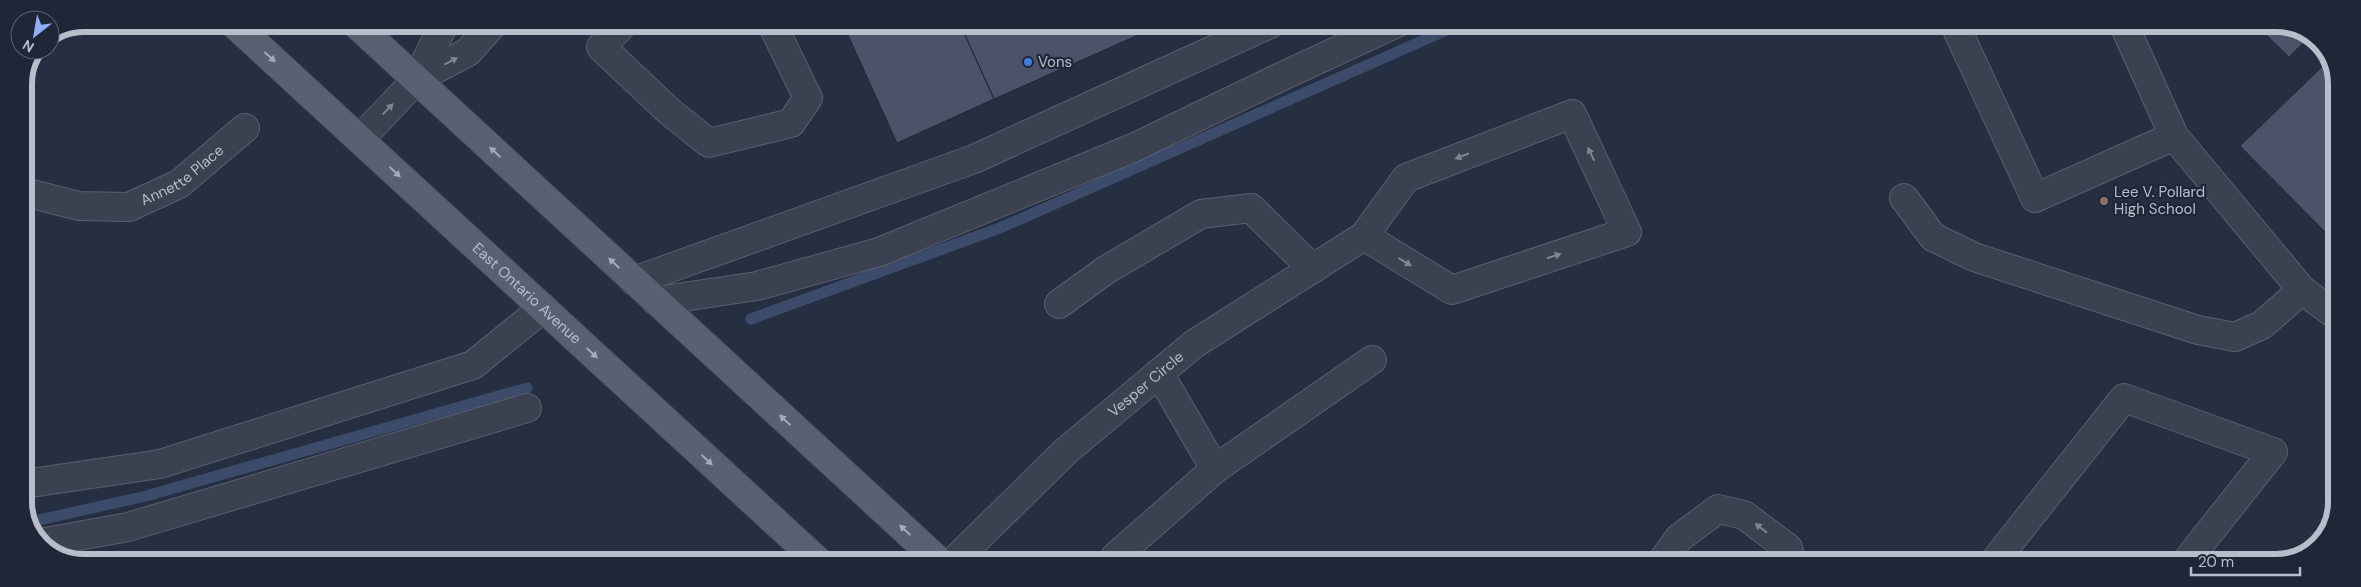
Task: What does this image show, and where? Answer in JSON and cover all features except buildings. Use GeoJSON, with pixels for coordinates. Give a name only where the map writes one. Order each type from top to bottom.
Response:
{"type":"FeatureCollection","features":[{"type":"Feature","properties":{"kind":"main road","name":"East Ontario Avenue"},"geometry":{"type":"LineString","coordinates":[[243,32],[810,554]]}},
{"type":"Feature","properties":{"kind":"main road"},"geometry":{"type":"LineString","coordinates":[[365,32],[932,554]]}},
{"type":"Feature","properties":{"kind":"street"},"geometry":{"type":"LineString","coordinates":[[360,139],[417,79],[440,32]]}},
{"type":"Feature","properties":{"kind":"street"},"geometry":{"type":"LineString","coordinates":[[417,79],[468,52],[486,32]]}},
{"type":"Feature","properties":{"kind":"street"},"geometry":{"type":"LineString","coordinates":[[615,32],[601,47],[670,112],[709,143],[791,122],[808,98],[776,32]]}},
{"type":"Feature","properties":{"kind":"street"},"geometry":{"type":"LineString","coordinates":[[634,281],[974,159],[1252,32]]}},
{"type":"Feature","properties":{"kind":"street"},"geometry":{"type":"LineString","coordinates":[[656,301],[757,286],[879,252],[1133,148],[1378,32]]}},
{"type":"Feature","properties":{"kind":"street"},"geometry":{"type":"LineString","coordinates":[[1957,32],[2035,198],[2174,136]]}},
{"type":"Feature","properties":{"kind":"street"},"geometry":{"type":"LineString","coordinates":[[2127,32],[2174,136],[2302,290],[2328,310]]}},
{"type":"Feature","properties":{"kind":"street"},"geometry":{"type":"LineString","coordinates":[[1572,114],[1628,232],[1452,290],[1364,236],[1406,178],[1572,114]]}},
{"type":"Feature","properties":{"kind":"street","name":"Annette Place"},"geometry":{"type":"LineString","coordinates":[[32,194],[79,206],[129,208],[179,184],[245,128]]}},
{"type":"Feature","properties":{"kind":"street"},"geometry":{"type":"LineString","coordinates":[[1904,198],[1933,236],[1974,257],[2198,330],[2235,337],[2262,325],[2302,290]]}},
{"type":"Feature","properties":{"kind":"street"},"geometry":{"type":"LineString","coordinates":[[1059,304],[1106,270],[1201,214],[1252,208],[1313,269]]}},
{"type":"Feature","properties":{"kind":"street","name":"Vesper Circle"},"geometry":{"type":"LineString","coordinates":[[960,554],[1066,451],[1194,344],[1364,236]]}},
{"type":"Feature","properties":{"kind":"street"},"geometry":{"type":"LineString","coordinates":[[33,483],[160,464],[473,365],[543,308]]}},
{"type":"Feature","properties":{"kind":"street"},"geometry":{"type":"LineString","coordinates":[[1117,554],[1215,469],[1372,360]]}},
{"type":"Feature","properties":{"kind":"street"},"geometry":{"type":"LineString","coordinates":[[1158,373],[1215,469]]}},
{"type":"Feature","properties":{"kind":"street"},"geometry":{"type":"LineString","coordinates":[[2000,554],[2124,398],[2274,452],[2192,554]]}},
{"type":"Feature","properties":{"kind":"street"},"geometry":{"type":"LineString","coordinates":[[50,541],[128,527],[527,408]]}},
{"type":"Feature","properties":{"kind":"street"},"geometry":{"type":"LineString","coordinates":[[1668,554],[1680,538],[1718,509],[1744,515],[1788,548],[1790,554]]}},
{"type":"Feature","properties":{"kind":"waterway"},"geometry":{"type":"LineString","coordinates":[[751,319],[1000,228],[1442,32]]}},
{"type":"Feature","properties":{"kind":"waterway"},"geometry":{"type":"LineString","coordinates":[[36,521],[146,496],[527,388]]}},
{"type":"Feature","properties":{"kind":"place","name":"Vons"},"geometry":{"type":"Point","coordinates":[1028,62]}},
{"type":"Feature","properties":{"kind":"place","name":"Lee V. Pollard High School"},"geometry":{"type":"Point","coordinates":[2104,201]}}]}
